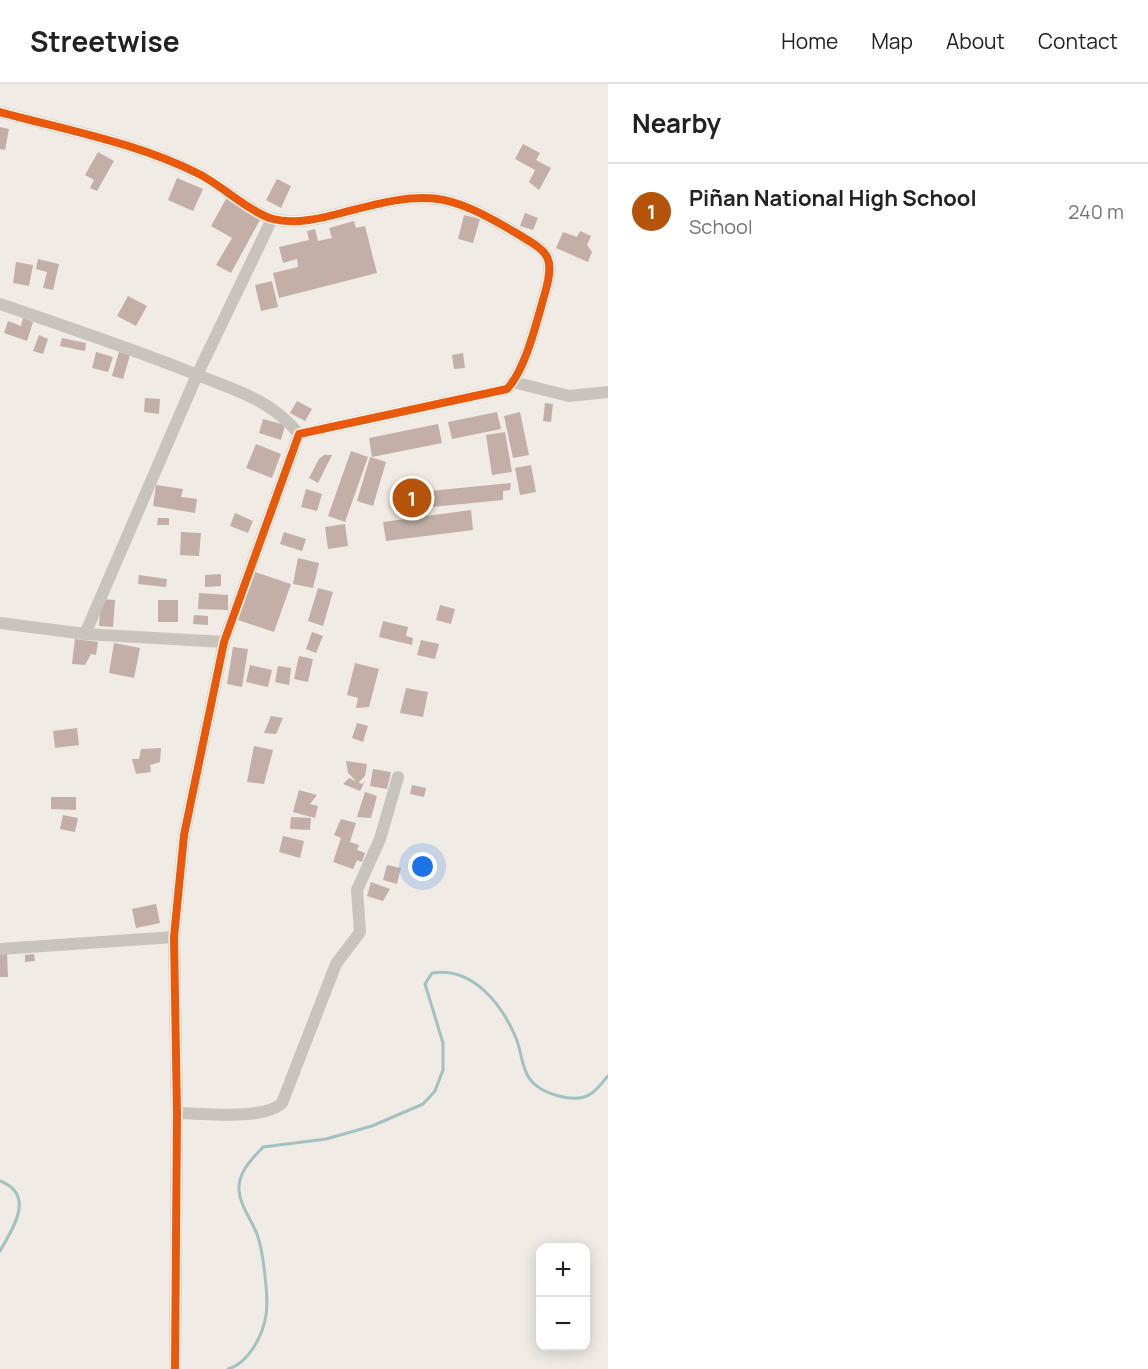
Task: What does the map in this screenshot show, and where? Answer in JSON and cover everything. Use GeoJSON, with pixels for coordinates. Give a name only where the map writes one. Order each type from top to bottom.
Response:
{"type":"FeatureCollection","features":[{"type":"Feature","properties":{"kind":"street"},"geometry":{"type":"LineString","coordinates":[[0,112],[155,156],[199,174],[272,219],[296,221],[330,216],[384,202],[418,197],[438,198],[475,208],[544,250],[550,264],[550,273],[513,382],[502,391],[299,434]]}},
{"type":"Feature","properties":{"kind":"street"},"geometry":{"type":"LineString","coordinates":[[85,634],[196,375],[272,219]]}},
{"type":"Feature","properties":{"kind":"street"},"geometry":{"type":"LineString","coordinates":[[0,304],[80,330],[238,390],[270,406],[286,418],[299,434]]}},
{"type":"Feature","properties":{"kind":"street"},"geometry":{"type":"LineString","coordinates":[[513,382],[569,396],[608,392]]}},
{"type":"Feature","properties":{"kind":"street"},"geometry":{"type":"LineString","coordinates":[[175,1369],[177,1113],[174,937],[184,835],[224,642],[299,434]]}},
{"type":"Feature","properties":{"kind":"street"},"geometry":{"type":"LineString","coordinates":[[0,622],[85,634],[224,642]]}},
{"type":"Feature","properties":{"kind":"street"},"geometry":{"type":"LineString","coordinates":[[177,1113],[251,1113],[268,1111],[282,1103],[336,964],[360,932],[357,890],[380,839],[398,777]]}},
{"type":"Feature","properties":{"kind":"street"},"geometry":{"type":"LineString","coordinates":[[0,949],[174,937]]}},
{"type":"Feature","properties":{"kind":"building"},"geometry":{"type":"Polygon","coordinates":[[[0,127],[9,129],[5,150],[0,149],[0,127]]]}},
{"type":"Feature","properties":{"kind":"building"},"geometry":{"type":"Polygon","coordinates":[[[523,144],[540,153],[536,160],[551,168],[539,190],[529,182],[535,170],[515,159],[523,144]]]}},
{"type":"Feature","properties":{"kind":"building"},"geometry":{"type":"Polygon","coordinates":[[[98,152],[114,161],[97,191],[90,188],[94,180],[85,175],[98,152]]]}},
{"type":"Feature","properties":{"kind":"building"},"geometry":{"type":"Polygon","coordinates":[[[177,178],[203,189],[193,211],[168,200],[177,178]]]}},
{"type":"Feature","properties":{"kind":"building"},"geometry":{"type":"Polygon","coordinates":[[[277,179],[291,186],[281,208],[266,200],[277,179]]]}},
{"type":"Feature","properties":{"kind":"building"},"geometry":{"type":"Polygon","coordinates":[[[226,199],[261,218],[231,273],[216,265],[232,238],[211,226],[226,199]]]}},
{"type":"Feature","properties":{"kind":"building"},"geometry":{"type":"Polygon","coordinates":[[[525,213],[538,218],[533,230],[520,226],[525,213]]]}},
{"type":"Feature","properties":{"kind":"building"},"geometry":{"type":"Polygon","coordinates":[[[464,215],[480,219],[473,243],[458,239],[464,215]]]}},
{"type":"Feature","properties":{"kind":"building"},"geometry":{"type":"Polygon","coordinates":[[[354,221],[356,228],[365,226],[377,273],[279,298],[273,273],[298,267],[297,259],[283,263],[279,247],[309,240],[307,231],[315,229],[318,241],[332,238],[329,228],[354,221]]]}},
{"type":"Feature","properties":{"kind":"building"},"geometry":{"type":"Polygon","coordinates":[[[580,231],[591,236],[587,245],[592,252],[588,262],[556,248],[563,232],[577,237],[580,231]]]}},
{"type":"Feature","properties":{"kind":"building"},"geometry":{"type":"Polygon","coordinates":[[[38,259],[59,264],[53,290],[43,288],[47,272],[36,269],[38,259]]]}},
{"type":"Feature","properties":{"kind":"building"},"geometry":{"type":"Polygon","coordinates":[[[16,262],[33,265],[29,286],[13,283],[16,262]]]}},
{"type":"Feature","properties":{"kind":"building"},"geometry":{"type":"Polygon","coordinates":[[[272,281],[278,307],[261,311],[255,285],[272,281]]]}},
{"type":"Feature","properties":{"kind":"building"},"geometry":{"type":"Polygon","coordinates":[[[128,296],[147,306],[136,326],[117,316],[128,296]]]}},
{"type":"Feature","properties":{"kind":"building"},"geometry":{"type":"Polygon","coordinates":[[[23,318],[33,322],[27,341],[4,333],[8,321],[21,326],[23,318]]]}},
{"type":"Feature","properties":{"kind":"building"},"geometry":{"type":"Polygon","coordinates":[[[39,335],[48,339],[43,354],[33,351],[39,335]]]}},
{"type":"Feature","properties":{"kind":"building"},"geometry":{"type":"Polygon","coordinates":[[[62,338],[86,343],[85,351],[60,346],[62,338]]]}},
{"type":"Feature","properties":{"kind":"building"},"geometry":{"type":"Polygon","coordinates":[[[96,352],[113,357],[108,372],[92,368],[96,352]]]}},
{"type":"Feature","properties":{"kind":"building"},"geometry":{"type":"Polygon","coordinates":[[[119,352],[130,355],[123,379],[112,376],[119,352]]]}},
{"type":"Feature","properties":{"kind":"building"},"geometry":{"type":"Polygon","coordinates":[[[463,353],[465,368],[454,369],[452,355],[463,353]]]}},
{"type":"Feature","properties":{"kind":"building"},"geometry":{"type":"Polygon","coordinates":[[[145,398],[160,399],[159,414],[144,412],[145,398]]]}},
{"type":"Feature","properties":{"kind":"building"},"geometry":{"type":"Polygon","coordinates":[[[297,401],[312,409],[305,421],[290,413],[297,401]]]}},
{"type":"Feature","properties":{"kind":"building"},"geometry":{"type":"Polygon","coordinates":[[[545,403],[553,404],[551,422],[543,421],[545,403]]]}},
{"type":"Feature","properties":{"kind":"building"},"geometry":{"type":"Polygon","coordinates":[[[497,412],[501,429],[452,439],[448,422],[497,412]]]}},
{"type":"Feature","properties":{"kind":"building"},"geometry":{"type":"Polygon","coordinates":[[[520,412],[529,455],[513,458],[504,416],[520,412]]]}},
{"type":"Feature","properties":{"kind":"building"},"geometry":{"type":"Polygon","coordinates":[[[263,419],[285,425],[281,440],[259,433],[263,419]]]}},
{"type":"Feature","properties":{"kind":"building"},"geometry":{"type":"Polygon","coordinates":[[[438,424],[442,443],[372,457],[369,438],[438,424]]]}},
{"type":"Feature","properties":{"kind":"building"},"geometry":{"type":"Polygon","coordinates":[[[505,432],[512,472],[492,475],[486,435],[505,432]]]}},
{"type":"Feature","properties":{"kind":"building"},"geometry":{"type":"Polygon","coordinates":[[[256,444],[281,454],[272,478],[246,468],[256,444]]]}},
{"type":"Feature","properties":{"kind":"building"},"geometry":{"type":"Polygon","coordinates":[[[351,451],[368,457],[345,522],[328,516],[351,451]]]}},
{"type":"Feature","properties":{"kind":"building"},"geometry":{"type":"Polygon","coordinates":[[[324,455],[332,455],[318,483],[309,478],[319,459],[324,455]]]}},
{"type":"Feature","properties":{"kind":"building"},"geometry":{"type":"Polygon","coordinates":[[[370,457],[386,462],[373,506],[357,501],[370,457]]]}},
{"type":"Feature","properties":{"kind":"building"},"geometry":{"type":"Polygon","coordinates":[[[531,465],[536,492],[520,495],[515,468],[531,465]]]}},
{"type":"Feature","properties":{"kind":"building"},"geometry":{"type":"Polygon","coordinates":[[[511,483],[510,490],[503,491],[503,500],[421,508],[420,500],[410,501],[410,493],[511,483]]]}},
{"type":"Feature","properties":{"kind":"building"},"geometry":{"type":"Polygon","coordinates":[[[156,485],[183,489],[181,497],[197,499],[195,513],[153,506],[156,485]]]}},
{"type":"Feature","properties":{"kind":"building"},"geometry":{"type":"Polygon","coordinates":[[[306,489],[322,494],[317,511],[301,507],[306,489]]]}},
{"type":"Feature","properties":{"kind":"building"},"geometry":{"type":"Polygon","coordinates":[[[471,510],[473,530],[386,541],[383,522],[471,510]]]}},
{"type":"Feature","properties":{"kind":"building"},"geometry":{"type":"Polygon","coordinates":[[[235,513],[253,521],[248,533],[230,526],[235,513]]]}},
{"type":"Feature","properties":{"kind":"building"},"geometry":{"type":"Polygon","coordinates":[[[158,518],[169,518],[169,525],[157,525],[158,518]]]}},
{"type":"Feature","properties":{"kind":"building"},"geometry":{"type":"Polygon","coordinates":[[[345,524],[348,546],[328,549],[325,527],[345,524]]]}},
{"type":"Feature","properties":{"kind":"building"},"geometry":{"type":"Polygon","coordinates":[[[181,532],[201,533],[199,556],[180,555],[181,532]]]}},
{"type":"Feature","properties":{"kind":"building"},"geometry":{"type":"Polygon","coordinates":[[[284,532],[306,539],[302,551],[280,544],[284,532]]]}},
{"type":"Feature","properties":{"kind":"building"},"geometry":{"type":"Polygon","coordinates":[[[298,558],[319,563],[313,588],[293,584],[298,558]]]}},
{"type":"Feature","properties":{"kind":"building"},"geometry":{"type":"Polygon","coordinates":[[[255,572],[291,584],[274,632],[238,620],[255,572]]]}},
{"type":"Feature","properties":{"kind":"building"},"geometry":{"type":"Polygon","coordinates":[[[221,574],[221,586],[205,587],[205,575],[221,574]]]}},
{"type":"Feature","properties":{"kind":"building"},"geometry":{"type":"Polygon","coordinates":[[[139,575],[167,579],[166,587],[138,584],[139,575]]]}},
{"type":"Feature","properties":{"kind":"building"},"geometry":{"type":"Polygon","coordinates":[[[318,588],[333,592],[323,626],[308,621],[318,588]]]}},
{"type":"Feature","properties":{"kind":"building"},"geometry":{"type":"Polygon","coordinates":[[[199,593],[228,595],[228,610],[198,609],[199,593]]]}},
{"type":"Feature","properties":{"kind":"building"},"geometry":{"type":"Polygon","coordinates":[[[101,599],[115,600],[113,627],[99,626],[101,599]]]}},
{"type":"Feature","properties":{"kind":"building"},"geometry":{"type":"Polygon","coordinates":[[[158,600],[178,600],[178,622],[158,622],[158,600]]]}},
{"type":"Feature","properties":{"kind":"building"},"geometry":{"type":"Polygon","coordinates":[[[440,605],[455,609],[451,624],[436,620],[440,605]]]}},
{"type":"Feature","properties":{"kind":"building"},"geometry":{"type":"Polygon","coordinates":[[[194,615],[208,616],[208,625],[193,624],[194,615]]]}},
{"type":"Feature","properties":{"kind":"building"},"geometry":{"type":"Polygon","coordinates":[[[383,621],[408,627],[406,636],[413,638],[412,645],[379,637],[383,621]]]}},
{"type":"Feature","properties":{"kind":"building"},"geometry":{"type":"Polygon","coordinates":[[[312,632],[323,636],[316,653],[306,649],[312,632]]]}},
{"type":"Feature","properties":{"kind":"building"},"geometry":{"type":"Polygon","coordinates":[[[75,639],[98,642],[96,655],[91,654],[85,665],[72,664],[75,639]]]}},
{"type":"Feature","properties":{"kind":"building"},"geometry":{"type":"Polygon","coordinates":[[[421,640],[439,644],[435,659],[417,655],[421,640]]]}},
{"type":"Feature","properties":{"kind":"building"},"geometry":{"type":"Polygon","coordinates":[[[114,643],[140,648],[134,678],[109,673],[114,643]]]}},
{"type":"Feature","properties":{"kind":"building"},"geometry":{"type":"Polygon","coordinates":[[[233,647],[248,649],[242,687],[227,684],[233,647]]]}},
{"type":"Feature","properties":{"kind":"building"},"geometry":{"type":"Polygon","coordinates":[[[299,656],[313,659],[308,682],[294,679],[299,656]]]}},
{"type":"Feature","properties":{"kind":"building"},"geometry":{"type":"Polygon","coordinates":[[[355,663],[379,669],[369,707],[356,708],[358,698],[347,695],[355,663]]]}},
{"type":"Feature","properties":{"kind":"building"},"geometry":{"type":"Polygon","coordinates":[[[250,665],[272,670],[268,687],[246,682],[250,665]]]}},
{"type":"Feature","properties":{"kind":"building"},"geometry":{"type":"Polygon","coordinates":[[[278,666],[291,668],[289,685],[275,682],[278,666]]]}},
{"type":"Feature","properties":{"kind":"building"},"geometry":{"type":"Polygon","coordinates":[[[406,688],[428,692],[423,717],[400,713],[406,688]]]}},
{"type":"Feature","properties":{"kind":"building"},"geometry":{"type":"Polygon","coordinates":[[[271,716],[283,718],[276,734],[264,733],[271,716]]]}},
{"type":"Feature","properties":{"kind":"building"},"geometry":{"type":"Polygon","coordinates":[[[357,723],[368,726],[363,742],[352,738],[357,723]]]}},
{"type":"Feature","properties":{"kind":"building"},"geometry":{"type":"Polygon","coordinates":[[[77,728],[79,745],[55,748],[53,731],[77,728]]]}},
{"type":"Feature","properties":{"kind":"building"},"geometry":{"type":"Polygon","coordinates":[[[254,746],[273,750],[264,784],[247,782],[254,746]]]}},
{"type":"Feature","properties":{"kind":"building"},"geometry":{"type":"Polygon","coordinates":[[[161,748],[160,762],[150,765],[151,772],[136,774],[132,759],[139,759],[141,749],[161,748]]]}},
{"type":"Feature","properties":{"kind":"building"},"geometry":{"type":"Polygon","coordinates":[[[346,761],[367,764],[365,776],[358,783],[348,773],[346,761]]]}},
{"type":"Feature","properties":{"kind":"building"},"geometry":{"type":"Polygon","coordinates":[[[373,769],[391,772],[387,789],[370,786],[373,769]]]}},
{"type":"Feature","properties":{"kind":"building"},"geometry":{"type":"Polygon","coordinates":[[[349,778],[362,784],[365,781],[360,791],[343,784],[349,778]]]}},
{"type":"Feature","properties":{"kind":"building"},"geometry":{"type":"Polygon","coordinates":[[[412,785],[426,788],[424,797],[410,794],[412,785]]]}},
{"type":"Feature","properties":{"kind":"building"},"geometry":{"type":"Polygon","coordinates":[[[299,790],[317,795],[310,804],[318,806],[315,818],[293,812],[299,790]]]}},
{"type":"Feature","properties":{"kind":"building"},"geometry":{"type":"Polygon","coordinates":[[[365,792],[377,796],[371,818],[357,817],[365,792]]]}},
{"type":"Feature","properties":{"kind":"building"},"geometry":{"type":"Polygon","coordinates":[[[51,797],[76,797],[76,810],[51,809],[51,797]]]}},
{"type":"Feature","properties":{"kind":"building"},"geometry":{"type":"Polygon","coordinates":[[[63,815],[78,818],[75,832],[60,829],[63,815]]]}},
{"type":"Feature","properties":{"kind":"building"},"geometry":{"type":"Polygon","coordinates":[[[291,817],[311,818],[310,830],[290,829],[291,817]]]}},
{"type":"Feature","properties":{"kind":"building"},"geometry":{"type":"Polygon","coordinates":[[[341,819],[356,823],[350,842],[359,845],[357,850],[365,853],[362,862],[357,860],[353,869],[333,862],[341,838],[334,835],[341,819]]]}},
{"type":"Feature","properties":{"kind":"building"},"geometry":{"type":"Polygon","coordinates":[[[283,836],[304,841],[300,858],[279,852],[283,836]]]}},
{"type":"Feature","properties":{"kind":"building"},"geometry":{"type":"Polygon","coordinates":[[[387,865],[401,868],[397,884],[383,880],[387,865]]]}},
{"type":"Feature","properties":{"kind":"building"},"geometry":{"type":"Polygon","coordinates":[[[371,882],[390,889],[383,901],[367,896],[371,882]]]}},
{"type":"Feature","properties":{"kind":"building"},"geometry":{"type":"Polygon","coordinates":[[[156,904],[160,923],[136,928],[132,909],[156,904]]]}},
{"type":"Feature","properties":{"kind":"building"},"geometry":{"type":"Polygon","coordinates":[[[0,953],[7,953],[8,977],[0,977],[0,953]]]}},
{"type":"Feature","properties":{"kind":"building"},"geometry":{"type":"Polygon","coordinates":[[[34,954],[35,961],[25,962],[25,955],[34,954]]]}},
{"type":"Feature","properties":{"kind":"waterway"},"geometry":{"type":"LineString","coordinates":[[228,1369],[242,1361],[254,1347],[262,1331],[267,1308],[260,1244],[240,1196],[239,1183],[243,1172],[263,1147],[326,1139],[372,1126],[423,1104],[435,1091],[443,1070],[443,1043],[425,984],[432,973],[447,972],[460,976],[484,990],[510,1025],[529,1078],[541,1089],[559,1096],[577,1098],[594,1091],[608,1076]]}},
{"type":"Feature","properties":{"kind":"waterway"},"geometry":{"type":"LineString","coordinates":[[0,1181],[11,1187],[19,1203],[15,1222],[0,1251]]}},
{"type":"Feature","properties":{"kind":"cycle path"},"geometry":{"type":"LineString","coordinates":[[0,112],[101,138],[176,163],[208,179],[264,216],[282,221],[309,220],[396,200],[434,198],[452,202],[491,219],[527,239],[542,250],[549,262],[548,280],[530,344],[520,369],[507,389],[299,434],[224,642],[184,835],[174,937],[177,1113],[175,1369]]}},
{"type":"Feature","properties":{"kind":"place","name":"Piñan National High School"},"geometry":{"type":"Point","coordinates":[412,498]}}]}
